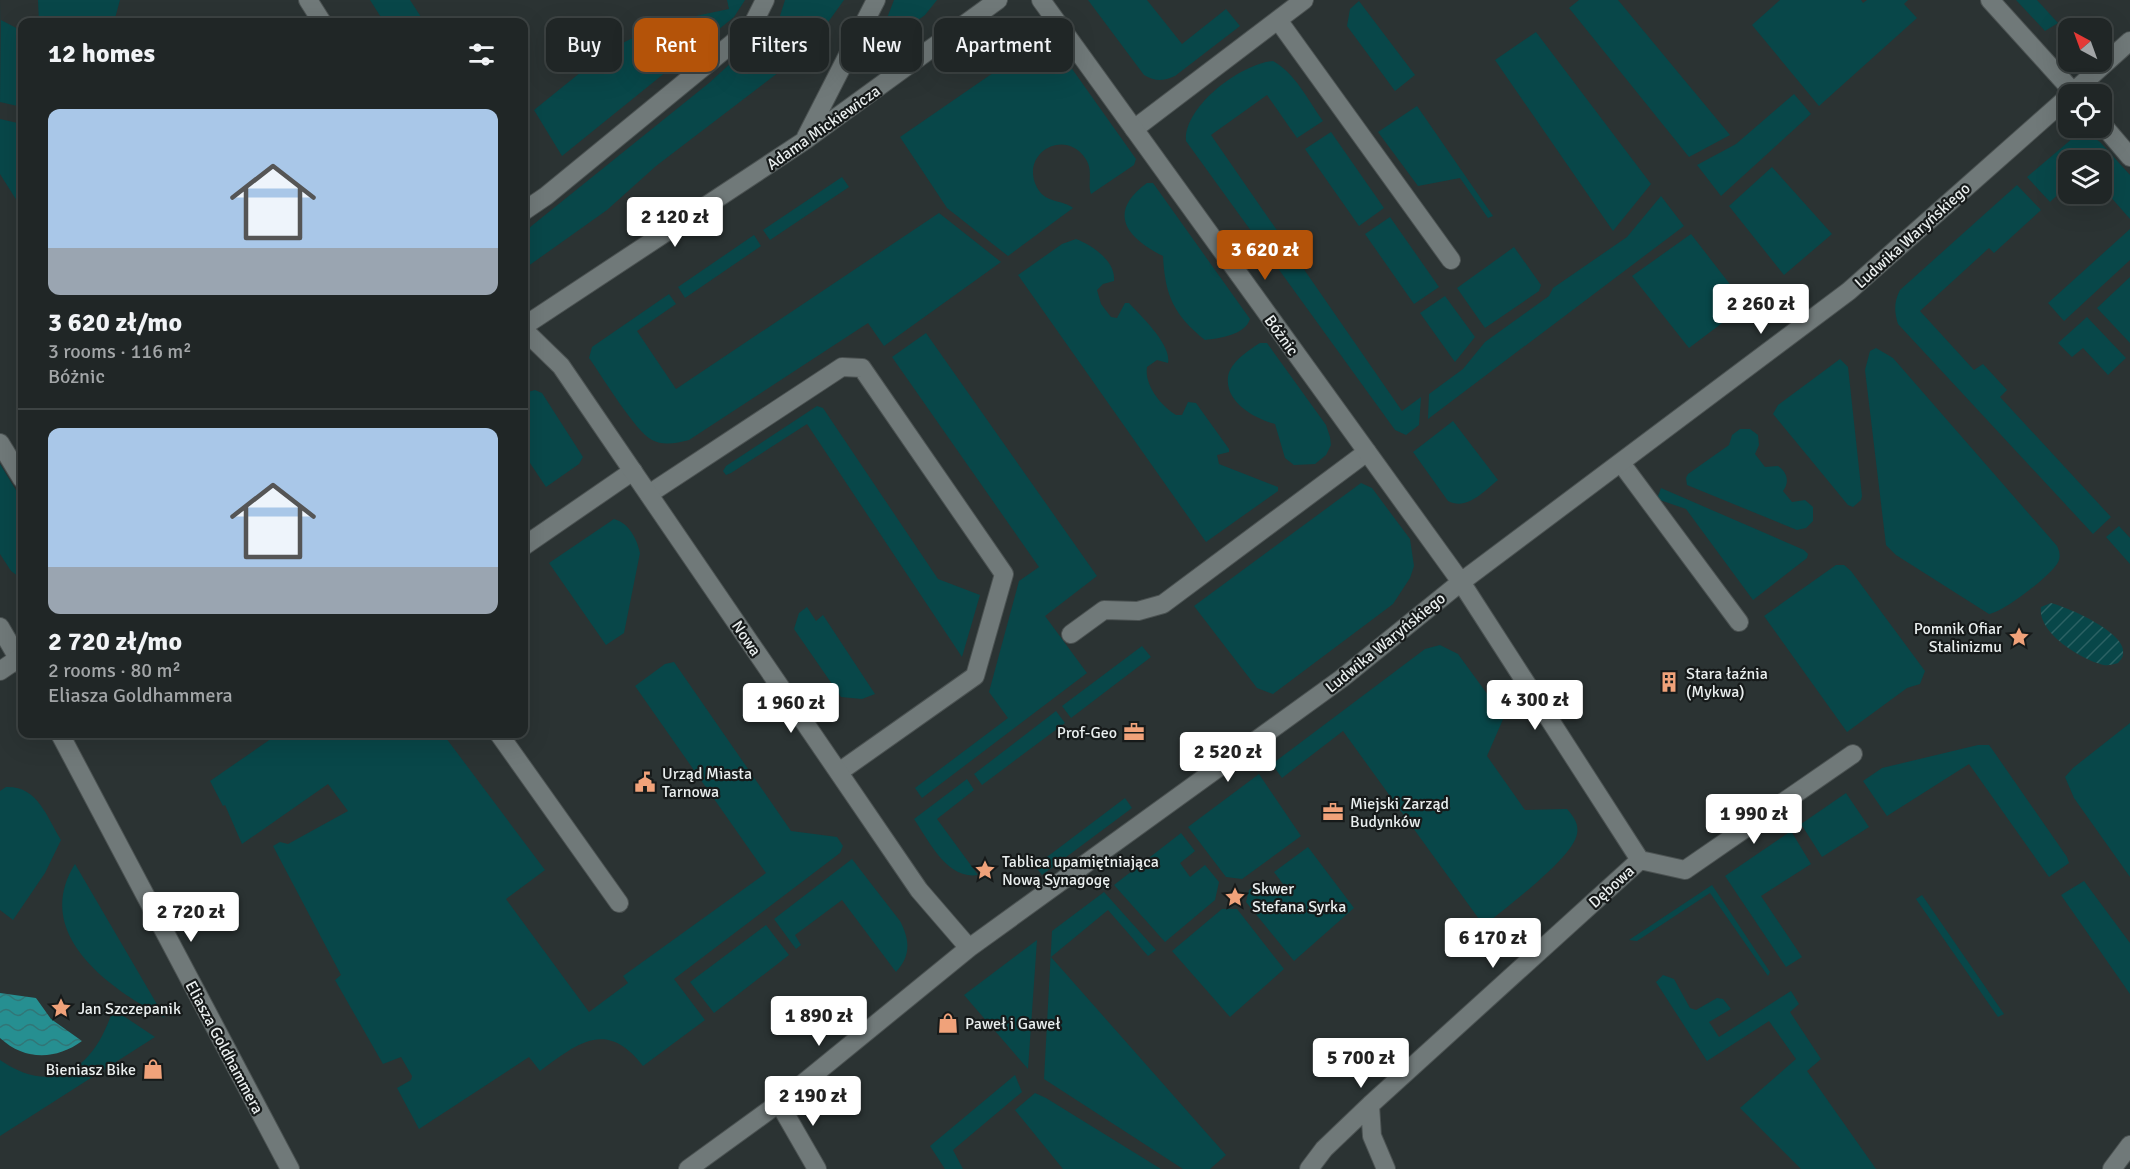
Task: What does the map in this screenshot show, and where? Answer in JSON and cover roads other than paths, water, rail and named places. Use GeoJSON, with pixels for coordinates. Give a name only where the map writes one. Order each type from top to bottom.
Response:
{"type":"FeatureCollection","features":[{"type":"Feature","properties":{"kind":"street"},"geometry":{"type":"LineString","coordinates":[[308,0],[319,18]]}},
{"type":"Feature","properties":{"kind":"street"},"geometry":{"type":"LineString","coordinates":[[528,208],[555,189],[752,28],[765,0]]}},
{"type":"Feature","properties":{"kind":"street"},"geometry":{"type":"LineString","coordinates":[[804,141],[876,0]]}},
{"type":"Feature","properties":{"kind":"street","name":"Adama Mickiewicza"},"geometry":{"type":"LineString","coordinates":[[528,325],[804,141],[998,0]]}},
{"type":"Feature","properties":{"kind":"street","name":"Bóżnic"},"geometry":{"type":"LineString","coordinates":[[1041,0],[1461,582],[1640,860]]}},
{"type":"Feature","properties":{"kind":"street"},"geometry":{"type":"LineString","coordinates":[[1134,129],[1304,0]]}},
{"type":"Feature","properties":{"kind":"street"},"geometry":{"type":"LineString","coordinates":[[1990,0],[2063,84]]}},
{"type":"Feature","properties":{"kind":"street"},"geometry":{"type":"LineString","coordinates":[[1278,20],[1451,260]]}},
{"type":"Feature","properties":{"kind":"street","name":"Ludwika Waryńskiego"},"geometry":{"type":"LineString","coordinates":[[2084,84],[2130,41]]}},
{"type":"Feature","properties":{"kind":"street","name":"Ludwika Waryńskiego"},"geometry":{"type":"LineString","coordinates":[[688,1169],[779,1103],[969,948],[1341,679],[1461,582],[1849,291],[2058,107]]}},
{"type":"Feature","properties":{"kind":"street"},"geometry":{"type":"LineString","coordinates":[[2112,136],[2130,157]]}},
{"type":"Feature","properties":{"kind":"street","name":"Nowa"},"geometry":{"type":"LineString","coordinates":[[528,332],[561,366],[919,890],[969,948]]}},
{"type":"Feature","properties":{"kind":"street"},"geometry":{"type":"LineString","coordinates":[[649,494],[842,367],[862,368],[1004,574],[975,676],[839,772]]}},
{"type":"Feature","properties":{"kind":"street"},"geometry":{"type":"LineString","coordinates":[[0,443],[18,472]]}},
{"type":"Feature","properties":{"kind":"street"},"geometry":{"type":"LineString","coordinates":[[1071,634],[1104,610],[1138,611],[1163,604],[1367,452]]}},
{"type":"Feature","properties":{"kind":"street"},"geometry":{"type":"LineString","coordinates":[[1621,463],[1739,622]]}},
{"type":"Feature","properties":{"kind":"street"},"geometry":{"type":"LineString","coordinates":[[528,543],[633,471]]}},
{"type":"Feature","properties":{"kind":"street"},"geometry":{"type":"LineString","coordinates":[[0,627],[18,655]]}},
{"type":"Feature","properties":{"kind":"street"},"geometry":{"type":"LineString","coordinates":[[0,671],[18,662]]}},
{"type":"Feature","properties":{"kind":"street","name":"Eliasza Goldhammera"},"geometry":{"type":"LineString","coordinates":[[62,738],[290,1169]]}},
{"type":"Feature","properties":{"kind":"street"},"geometry":{"type":"LineString","coordinates":[[502,738],[619,903]]}},
{"type":"Feature","properties":{"kind":"street","name":"Dębowa"},"geometry":{"type":"LineString","coordinates":[[1309,1169],[1324,1149],[1370,1105],[1640,860],[1685,870],[1853,754]]}},
{"type":"Feature","properties":{"kind":"street"},"geometry":{"type":"LineString","coordinates":[[779,1103],[817,1169]]}},
{"type":"Feature","properties":{"kind":"street"},"geometry":{"type":"LineString","coordinates":[[1370,1105],[1372,1136],[1386,1169]]}},
{"type":"Feature","properties":{"kind":"street"},"geometry":{"type":"LineString","coordinates":[[2112,1169],[2130,1145]]}},
{"type":"Feature","properties":{"kind":"water"},"geometry":{"type":"Polygon","coordinates":[[[0,993],[36,998],[51,1019],[82,1041],[62,1052],[41,1055],[30,1054],[10,1046],[0,1038],[0,993]]]}},
{"type":"Feature","properties":{"kind":"place","name":"Pomnik Ofiar Stalinizmu"},"geometry":{"type":"Point","coordinates":[2019,637]}},
{"type":"Feature","properties":{"kind":"place","name":"Stara łaźnia (Mykwa)"},"geometry":{"type":"Point","coordinates":[1669,682]}},
{"type":"Feature","properties":{"kind":"place","name":"Prof-Geo"},"geometry":{"type":"Point","coordinates":[1134,732]}},
{"type":"Feature","properties":{"kind":"place","name":"Urząd Miasta Tarnowa"},"geometry":{"type":"Point","coordinates":[645,782]}},
{"type":"Feature","properties":{"kind":"place","name":"Miejski Zarząd Budynków"},"geometry":{"type":"Point","coordinates":[1333,812]}},
{"type":"Feature","properties":{"kind":"place","name":"Tablica upamiętniająca Nową Synagogę"},"geometry":{"type":"Point","coordinates":[985,870]}},
{"type":"Feature","properties":{"kind":"place","name":"Skwer Stefana Syrka"},"geometry":{"type":"Point","coordinates":[1235,897]}},
{"type":"Feature","properties":{"kind":"place","name":"Jan Szczepanik"},"geometry":{"type":"Point","coordinates":[61,1008]}},
{"type":"Feature","properties":{"kind":"place","name":"Paweł i Gaweł"},"geometry":{"type":"Point","coordinates":[948,1023]}},
{"type":"Feature","properties":{"kind":"place","name":"Bieniasz Bike"},"geometry":{"type":"Point","coordinates":[153,1069]}}]}
